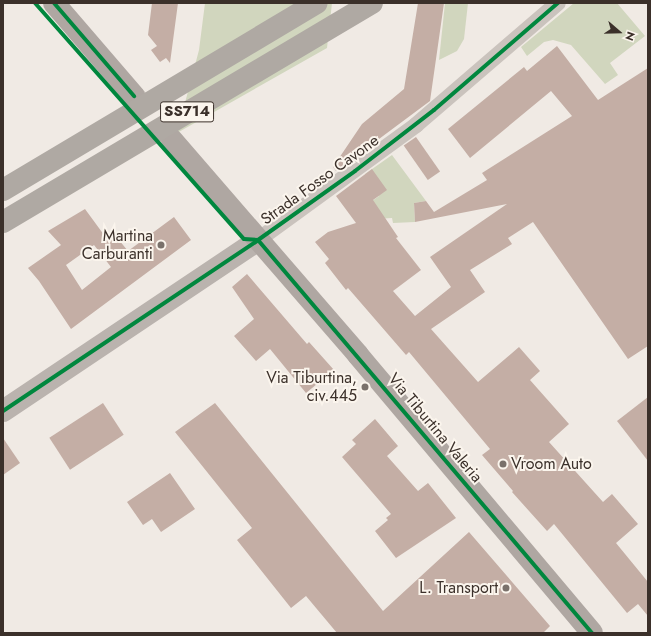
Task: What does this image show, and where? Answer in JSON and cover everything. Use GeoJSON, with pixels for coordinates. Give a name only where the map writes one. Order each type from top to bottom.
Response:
{"type":"FeatureCollection","features":[{"type":"Feature","properties":{"kind":"highway","name":"SS714"},"geometry":{"type":"LineString","coordinates":[[3,190],[317,3]]}},
{"type":"Feature","properties":{"kind":"highway","name":"SS714"},"geometry":{"type":"LineString","coordinates":[[3,222],[372,3]]}},
{"type":"Feature","properties":{"kind":"main road"},"geometry":{"type":"LineString","coordinates":[[54,3],[134,96]]}},
{"type":"Feature","properties":{"kind":"main road","name":"Via Tiburtina Valeria"},"geometry":{"type":"LineString","coordinates":[[172,140],[592,633]]}},
{"type":"Feature","properties":{"kind":"street","name":"Strada Fosso Cavone"},"geometry":{"type":"LineString","coordinates":[[3,411],[258,240],[416,125],[558,3]]}},
{"type":"Feature","properties":{"kind":"green space"},"geometry":{"type":"Polygon","coordinates":[[[205,3],[332,3],[327,48],[177,133],[199,50],[205,3]]]}},
{"type":"Feature","properties":{"kind":"green space"},"geometry":{"type":"Polygon","coordinates":[[[445,3],[468,3],[464,39],[457,51],[439,60],[445,3]]]}},
{"type":"Feature","properties":{"kind":"green space"},"geometry":{"type":"Polygon","coordinates":[[[574,3],[617,3],[645,36],[610,63],[618,75],[605,84],[571,45],[553,40],[544,42],[527,56],[521,47],[574,3]]]}},
{"type":"Feature","properties":{"kind":"green space"},"geometry":{"type":"Polygon","coordinates":[[[392,155],[426,201],[414,203],[415,222],[393,223],[392,218],[358,220],[357,212],[379,196],[365,174],[392,155]]]}},
{"type":"Feature","properties":{"kind":"building"},"geometry":{"type":"Polygon","coordinates":[[[152,3],[178,3],[170,63],[166,58],[160,62],[151,50],[157,46],[148,35],[152,3]]]}},
{"type":"Feature","properties":{"kind":"building"},"geometry":{"type":"Polygon","coordinates":[[[418,3],[444,3],[430,101],[336,171],[333,167],[362,124],[404,89],[418,3]]]}},
{"type":"Feature","properties":{"kind":"building"},"geometry":{"type":"Polygon","coordinates":[[[557,46],[598,100],[648,68],[648,346],[628,359],[533,222],[508,238],[512,244],[470,270],[485,292],[431,329],[478,382],[519,347],[540,371],[530,380],[569,424],[549,442],[603,502],[612,494],[638,524],[616,543],[648,582],[648,616],[638,604],[627,613],[554,524],[547,531],[512,492],[513,491],[482,455],[490,449],[409,352],[406,355],[348,288],[346,290],[325,263],[329,259],[315,242],[328,232],[356,223],[336,196],[372,169],[387,190],[373,200],[398,237],[396,238],[421,270],[393,291],[415,316],[451,287],[430,257],[507,204],[415,222],[414,203],[426,201],[434,212],[487,180],[482,173],[572,116],[551,91],[470,158],[448,129],[524,67],[527,71],[557,46]]]}},
{"type":"Feature","properties":{"kind":"building"},"geometry":{"type":"Polygon","coordinates":[[[416,137],[440,171],[428,180],[404,146],[416,137]]]}},
{"type":"Feature","properties":{"kind":"building"},"geometry":{"type":"Polygon","coordinates":[[[85,209],[107,239],[114,234],[128,251],[174,217],[191,240],[71,329],[39,281],[28,268],[61,245],[48,231],[85,209]],[[94,245],[66,265],[82,290],[111,267],[94,245]]]}},
{"type":"Feature","properties":{"kind":"building"},"geometry":{"type":"Polygon","coordinates":[[[247,274],[307,344],[309,342],[334,370],[306,393],[270,349],[256,361],[234,336],[254,319],[232,287],[247,274]]]}},
{"type":"Feature","properties":{"kind":"building"},"geometry":{"type":"Polygon","coordinates":[[[648,397],[648,461],[617,421],[648,397]]]}},
{"type":"Feature","properties":{"kind":"building"},"geometry":{"type":"Polygon","coordinates":[[[103,403],[124,435],[70,470],[49,438],[103,403]]]}},
{"type":"Feature","properties":{"kind":"building"},"geometry":{"type":"Polygon","coordinates":[[[215,403],[383,611],[469,532],[550,626],[543,633],[337,633],[306,596],[291,608],[237,540],[252,528],[175,432],[215,403]]]}},
{"type":"Feature","properties":{"kind":"building"},"geometry":{"type":"Polygon","coordinates":[[[375,419],[398,446],[387,456],[418,491],[428,483],[456,518],[396,558],[375,531],[388,520],[386,518],[391,514],[342,457],[356,444],[352,440],[375,419]]]}},
{"type":"Feature","properties":{"kind":"building"},"geometry":{"type":"Polygon","coordinates":[[[3,438],[20,463],[3,475],[3,438]]]}},
{"type":"Feature","properties":{"kind":"building"},"geometry":{"type":"Polygon","coordinates":[[[170,473],[195,509],[161,532],[152,519],[143,525],[127,502],[170,473]]]}},
{"type":"Feature","properties":{"kind":"tunnel"},"geometry":{"type":"LineString","coordinates":[[134,96],[172,140]]}},
{"type":"Feature","properties":{"kind":"cycle path"},"geometry":{"type":"LineString","coordinates":[[35,3],[244,239],[258,240]]}},
{"type":"Feature","properties":{"kind":"cycle path"},"geometry":{"type":"LineString","coordinates":[[54,3],[134,96]]}},
{"type":"Feature","properties":{"kind":"cycle path"},"geometry":{"type":"LineString","coordinates":[[3,411],[258,240],[355,171],[434,110],[558,3]]}},
{"type":"Feature","properties":{"kind":"cycle path"},"geometry":{"type":"LineString","coordinates":[[258,240],[592,633]]}},
{"type":"Feature","properties":{"kind":"place","name":"Martina Carburanti"},"geometry":{"type":"Point","coordinates":[161,245]}},
{"type":"Feature","properties":{"kind":"place","name":"Via Tiburtina, civ.445"},"geometry":{"type":"Point","coordinates":[365,387]}},
{"type":"Feature","properties":{"kind":"place","name":"Vroom Auto"},"geometry":{"type":"Point","coordinates":[503,464]}},
{"type":"Feature","properties":{"kind":"place","name":"L. Transport"},"geometry":{"type":"Point","coordinates":[506,588]}}]}
